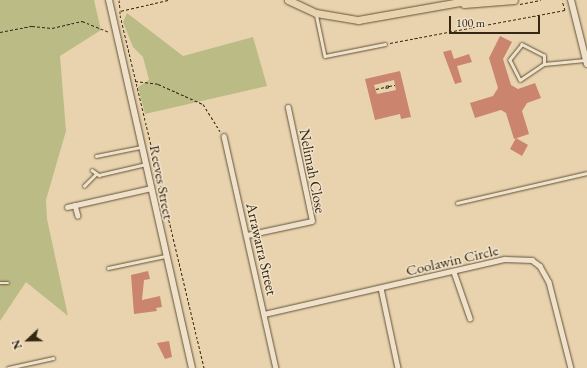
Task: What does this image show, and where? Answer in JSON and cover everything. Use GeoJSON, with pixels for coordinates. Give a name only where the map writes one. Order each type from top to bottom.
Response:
{"type":"FeatureCollection","features":[{"type":"Feature","properties":{"kind":"main road"},"geometry":{"type":"LineString","coordinates":[[288,0],[316,13],[365,20],[446,6],[470,0]]}},
{"type":"Feature","properties":{"kind":"main road"},"geometry":{"type":"LineString","coordinates":[[446,6],[514,2]]}},
{"type":"Feature","properties":{"kind":"street","name":"Reeves Street"},"geometry":{"type":"LineString","coordinates":[[109,0],[128,80],[165,256],[192,368]]}},
{"type":"Feature","properties":{"kind":"street"},"geometry":{"type":"LineString","coordinates":[[571,0],[586,62]]}},
{"type":"Feature","properties":{"kind":"street","name":"Nelimah Close"},"geometry":{"type":"LineString","coordinates":[[247,235],[312,221],[288,108]]}},
{"type":"Feature","properties":{"kind":"street","name":"Arrawarra Street"},"geometry":{"type":"LineString","coordinates":[[224,136],[276,368]]}},
{"type":"Feature","properties":{"kind":"street"},"geometry":{"type":"LineString","coordinates":[[67,207],[151,188]]}},
{"type":"Feature","properties":{"kind":"street"},"geometry":{"type":"LineString","coordinates":[[75,205],[78,216]]}},
{"type":"Feature","properties":{"kind":"street","name":"Coolawin Circle"},"geometry":{"type":"LineString","coordinates":[[264,314],[505,260],[532,260],[540,266],[549,282],[571,368]]}},
{"type":"Feature","properties":{"kind":"street"},"geometry":{"type":"LineString","coordinates":[[454,272],[470,318]]}},
{"type":"Feature","properties":{"kind":"street"},"geometry":{"type":"LineString","coordinates":[[381,288],[398,368]]}},
{"type":"Feature","properties":{"kind":"lane"},"geometry":{"type":"LineString","coordinates":[[316,13],[325,56],[385,44]]}},
{"type":"Feature","properties":{"kind":"lane"},"geometry":{"type":"LineString","coordinates":[[544,64],[544,56],[522,45],[510,60],[520,80],[544,64],[586,62]]}},
{"type":"Feature","properties":{"kind":"lane"},"geometry":{"type":"LineString","coordinates":[[96,156],[142,147]]}},
{"type":"Feature","properties":{"kind":"lane"},"geometry":{"type":"LineString","coordinates":[[84,186],[95,175],[146,164]]}},
{"type":"Feature","properties":{"kind":"lane"},"geometry":{"type":"LineString","coordinates":[[92,170],[95,175]]}},
{"type":"Feature","properties":{"kind":"lane"},"geometry":{"type":"LineString","coordinates":[[458,203],[587,173]]}},
{"type":"Feature","properties":{"kind":"lane"},"geometry":{"type":"LineString","coordinates":[[108,268],[165,256]]}},
{"type":"Feature","properties":{"kind":"lane"},"geometry":{"type":"LineString","coordinates":[[0,283],[8,283]]}},
{"type":"Feature","properties":{"kind":"lane"},"geometry":{"type":"LineString","coordinates":[[8,368],[53,358]]}},
{"type":"Feature","properties":{"kind":"path"},"geometry":{"type":"LineString","coordinates":[[119,0],[120,11],[204,368]]}},
{"type":"Feature","properties":{"kind":"path"},"geometry":{"type":"LineString","coordinates":[[120,11],[168,0]]}},
{"type":"Feature","properties":{"kind":"path"},"geometry":{"type":"LineString","coordinates":[[514,2],[541,0]]}},
{"type":"Feature","properties":{"kind":"path"},"geometry":{"type":"LineString","coordinates":[[385,44],[565,10],[562,0]]}},
{"type":"Feature","properties":{"kind":"path"},"geometry":{"type":"LineString","coordinates":[[0,32],[32,26],[52,28],[82,21],[110,32],[108,25]]}},
{"type":"Feature","properties":{"kind":"path"},"geometry":{"type":"LineString","coordinates":[[128,80],[158,84],[203,104],[224,136]]}},
{"type":"Feature","properties":{"kind":"path"},"geometry":{"type":"LineString","coordinates":[[386,82],[388,92]]}},
{"type":"Feature","properties":{"kind":"path"},"geometry":{"type":"LineString","coordinates":[[376,89],[395,85]]}},
{"type":"Feature","properties":{"kind":"green space"},"geometry":{"type":"Polygon","coordinates":[[[0,0],[94,0],[101,30],[60,56],[66,131],[46,200],[47,219],[68,316],[26,282],[0,321],[0,0]]]}},
{"type":"Feature","properties":{"kind":"green space"},"geometry":{"type":"Polygon","coordinates":[[[127,13],[183,56],[253,37],[267,86],[145,114],[138,87],[149,80],[143,57],[133,47],[123,22],[127,13]]]}},
{"type":"Feature","properties":{"kind":"building"},"geometry":{"type":"Polygon","coordinates":[[[500,36],[512,42],[503,59],[511,85],[518,89],[535,83],[541,98],[527,103],[522,111],[529,134],[514,139],[506,113],[501,110],[475,118],[470,103],[493,96],[498,88],[489,58],[500,36]]]}},
{"type":"Feature","properties":{"kind":"building"},"geometry":{"type":"Polygon","coordinates":[[[451,50],[454,59],[469,54],[472,62],[457,66],[462,82],[455,84],[443,52],[451,50]]]}},
{"type":"Feature","properties":{"kind":"building"},"geometry":{"type":"Polygon","coordinates":[[[400,71],[411,117],[401,119],[400,114],[375,120],[365,79],[400,71]],[[394,80],[374,85],[377,94],[396,90],[394,80]]]}},
{"type":"Feature","properties":{"kind":"building"},"geometry":{"type":"Polygon","coordinates":[[[516,138],[528,145],[522,156],[510,149],[516,138]]]}},
{"type":"Feature","properties":{"kind":"building"},"geometry":{"type":"Polygon","coordinates":[[[148,271],[150,279],[144,280],[142,300],[160,296],[162,307],[156,308],[157,311],[134,314],[131,275],[148,271]]]}},
{"type":"Feature","properties":{"kind":"building"},"geometry":{"type":"Polygon","coordinates":[[[169,341],[172,357],[165,359],[157,343],[169,341]]]}}]}
